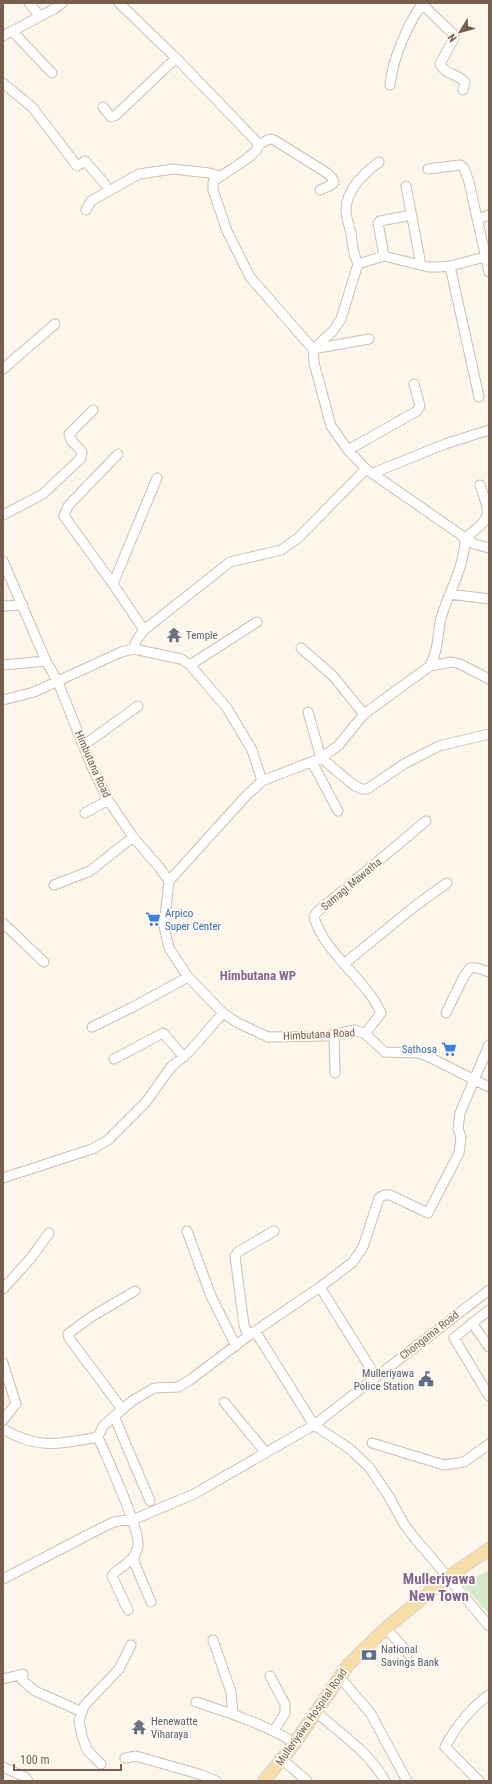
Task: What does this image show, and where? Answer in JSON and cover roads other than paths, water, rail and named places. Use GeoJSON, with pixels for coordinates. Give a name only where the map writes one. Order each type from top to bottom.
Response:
{"type":"FeatureCollection","features":[{"type":"Feature","properties":{"kind":"main road","name":"Mulleriyawa Hospital Road"},"geometry":{"type":"LineString","coordinates":[[264,1781],[295,1744],[339,1676],[348,1665],[386,1628],[447,1578],[489,1549]]}},
{"type":"Feature","properties":{"kind":"street"},"geometry":{"type":"LineString","coordinates":[[29,3],[40,16]]}},
{"type":"Feature","properties":{"kind":"street"},"geometry":{"type":"LineString","coordinates":[[3,36],[62,3]]}},
{"type":"Feature","properties":{"kind":"street"},"geometry":{"type":"LineString","coordinates":[[120,3],[176,58],[259,144]]}},
{"type":"Feature","properties":{"kind":"street"},"geometry":{"type":"LineString","coordinates":[[390,85],[391,71],[404,36],[422,3],[454,35],[453,40],[440,64],[442,69],[461,78],[465,82],[463,90]]}},
{"type":"Feature","properties":{"kind":"street"},"geometry":{"type":"LineString","coordinates":[[12,31],[52,73]]}},
{"type":"Feature","properties":{"kind":"street"},"geometry":{"type":"LineString","coordinates":[[103,107],[111,117],[116,115],[176,58]]}},
{"type":"Feature","properties":{"kind":"street"},"geometry":{"type":"LineString","coordinates":[[3,83],[33,108],[77,166],[85,161],[105,184]]}},
{"type":"Feature","properties":{"kind":"street"},"geometry":{"type":"LineString","coordinates":[[259,144],[270,139],[274,140],[327,172],[334,182],[320,190]]}},
{"type":"Feature","properties":{"kind":"street"},"geometry":{"type":"LineString","coordinates":[[259,144],[255,153],[219,176],[213,182],[213,190],[227,231],[250,277],[314,349],[314,363],[331,426],[348,450],[370,471],[474,544],[489,548]]}},
{"type":"Feature","properties":{"kind":"street"},"geometry":{"type":"LineString","coordinates":[[314,349],[333,331],[341,319],[358,264],[353,248],[346,210],[348,199],[352,188],[371,167],[379,162]]}},
{"type":"Feature","properties":{"kind":"street"},"geometry":{"type":"LineString","coordinates":[[428,169],[460,165],[464,168],[488,256],[489,272]]}},
{"type":"Feature","properties":{"kind":"street"},"geometry":{"type":"LineString","coordinates":[[86,210],[90,201],[139,174],[173,168],[209,172],[219,176]]}},
{"type":"Feature","properties":{"kind":"street"},"geometry":{"type":"LineString","coordinates":[[406,186],[422,265]]}},
{"type":"Feature","properties":{"kind":"street"},"geometry":{"type":"LineString","coordinates":[[478,219],[489,215]]}},
{"type":"Feature","properties":{"kind":"street"},"geometry":{"type":"LineString","coordinates":[[384,256],[378,223],[380,221],[412,216]]}},
{"type":"Feature","properties":{"kind":"street"},"geometry":{"type":"LineString","coordinates":[[358,264],[384,256],[433,267],[450,266],[488,256]]}},
{"type":"Feature","properties":{"kind":"street"},"geometry":{"type":"LineString","coordinates":[[450,266],[479,397]]}},
{"type":"Feature","properties":{"kind":"street"},"geometry":{"type":"LineString","coordinates":[[3,369],[55,324]]}},
{"type":"Feature","properties":{"kind":"street"},"geometry":{"type":"LineString","coordinates":[[314,349],[369,339]]}},
{"type":"Feature","properties":{"kind":"street"},"geometry":{"type":"LineString","coordinates":[[348,450],[417,411],[420,406],[414,384]]}},
{"type":"Feature","properties":{"kind":"street"},"geometry":{"type":"LineString","coordinates":[[3,515],[43,494],[81,458],[82,452],[71,440],[69,434],[93,410]]}},
{"type":"Feature","properties":{"kind":"street"},"geometry":{"type":"LineString","coordinates":[[134,649],[136,641],[144,630],[230,562],[281,550],[298,538],[370,471],[489,430]]}},
{"type":"Feature","properties":{"kind":"street"},"geometry":{"type":"LineString","coordinates":[[118,454],[68,506],[64,516],[144,630]]}},
{"type":"Feature","properties":{"kind":"street"},"geometry":{"type":"LineString","coordinates":[[113,584],[157,478]]}},
{"type":"Feature","properties":{"kind":"street"},"geometry":{"type":"LineString","coordinates":[[465,538],[485,523],[488,516],[488,509],[480,485]]}},
{"type":"Feature","properties":{"kind":"street"},"geometry":{"type":"LineString","coordinates":[[169,881],[246,796],[262,781],[321,758],[340,745],[364,714],[430,666],[436,655],[441,618],[465,550],[465,538]]}},
{"type":"Feature","properties":{"kind":"street","name":"Himbutana Road"},"geometry":{"type":"LineString","coordinates":[[3,561],[46,661],[58,682],[91,765],[108,800],[133,838],[159,867],[169,881],[164,926],[169,948],[188,977],[223,1013],[238,1023],[268,1037],[334,1035],[355,1030],[365,1034],[385,1052],[418,1053],[428,1056],[489,1087]]}},
{"type":"Feature","properties":{"kind":"street"},"geometry":{"type":"LineString","coordinates":[[450,594],[489,600]]}},
{"type":"Feature","properties":{"kind":"street"},"geometry":{"type":"LineString","coordinates":[[3,606],[23,605]]}},
{"type":"Feature","properties":{"kind":"street"},"geometry":{"type":"LineString","coordinates":[[190,665],[257,622]]}},
{"type":"Feature","properties":{"kind":"street"},"geometry":{"type":"LineString","coordinates":[[302,648],[333,676],[364,714]]}},
{"type":"Feature","properties":{"kind":"street"},"geometry":{"type":"LineString","coordinates":[[3,700],[34,692],[121,652],[134,649],[181,659],[190,665],[226,708],[252,750],[262,781]]}},
{"type":"Feature","properties":{"kind":"street"},"geometry":{"type":"LineString","coordinates":[[3,664],[46,661]]}},
{"type":"Feature","properties":{"kind":"street"},"geometry":{"type":"LineString","coordinates":[[430,666],[452,662],[460,664],[489,679]]}},
{"type":"Feature","properties":{"kind":"street"},"geometry":{"type":"LineString","coordinates":[[84,745],[138,706]]}},
{"type":"Feature","properties":{"kind":"street"},"geometry":{"type":"LineString","coordinates":[[308,712],[321,758],[354,786],[362,789],[367,789],[404,764],[439,746],[489,734]]}},
{"type":"Feature","properties":{"kind":"street"},"geometry":{"type":"LineString","coordinates":[[312,762],[338,811]]}},
{"type":"Feature","properties":{"kind":"street"},"geometry":{"type":"LineString","coordinates":[[85,813],[108,800]]}},
{"type":"Feature","properties":{"kind":"street","name":"Samagi Mawatha"},"geometry":{"type":"LineString","coordinates":[[365,1034],[381,1013],[375,1000],[344,964],[317,927],[314,917],[316,913],[426,821]]}},
{"type":"Feature","properties":{"kind":"street"},"geometry":{"type":"LineString","coordinates":[[54,885],[90,871],[133,838]]}},
{"type":"Feature","properties":{"kind":"street"},"geometry":{"type":"LineString","coordinates":[[344,964],[415,906],[447,883]]}},
{"type":"Feature","properties":{"kind":"street"},"geometry":{"type":"LineString","coordinates":[[3,924],[44,962]]}},
{"type":"Feature","properties":{"kind":"street"},"geometry":{"type":"LineString","coordinates":[[446,1013],[470,968],[488,971]]}},
{"type":"Feature","properties":{"kind":"street"},"geometry":{"type":"LineString","coordinates":[[92,1027],[133,1007],[188,977]]}},
{"type":"Feature","properties":{"kind":"street"},"geometry":{"type":"LineString","coordinates":[[3,1178],[92,1149],[108,1140],[146,1102],[171,1067],[184,1057],[223,1013]]}},
{"type":"Feature","properties":{"kind":"street"},"geometry":{"type":"LineString","coordinates":[[114,1059],[163,1033],[184,1057]]}},
{"type":"Feature","properties":{"kind":"street"},"geometry":{"type":"LineString","coordinates":[[334,1035],[334,1073]]}},
{"type":"Feature","properties":{"kind":"street"},"geometry":{"type":"LineString","coordinates":[[151,1602],[134,1562],[134,1557],[138,1546],[138,1537],[98,1437],[103,1426],[122,1409],[154,1388],[178,1386],[190,1380],[353,1262],[363,1246],[379,1198],[384,1195],[390,1195],[428,1213],[459,1153],[461,1137],[458,1129],[460,1113],[475,1081],[489,1045]]}},
{"type":"Feature","properties":{"kind":"street"},"geometry":{"type":"LineString","coordinates":[[187,1231],[211,1296],[236,1346]]}},
{"type":"Feature","properties":{"kind":"street"},"geometry":{"type":"LineString","coordinates":[[274,1231],[238,1252],[235,1256],[244,1325],[252,1334],[314,1425],[350,1449],[368,1467],[388,1495],[404,1524],[447,1578],[489,1626]]}},
{"type":"Feature","properties":{"kind":"street"},"geometry":{"type":"LineString","coordinates":[[3,1289],[31,1258],[49,1233]]}},
{"type":"Feature","properties":{"kind":"street"},"geometry":{"type":"LineString","coordinates":[[320,1287],[376,1377]]}},
{"type":"Feature","properties":{"kind":"street","name":"Chongama Road"},"geometry":{"type":"LineString","coordinates":[[3,1579],[114,1522],[151,1513],[194,1494],[314,1425],[426,1337],[489,1290]]}},
{"type":"Feature","properties":{"kind":"street"},"geometry":{"type":"LineString","coordinates":[[122,1409],[69,1338],[68,1334],[91,1317],[135,1292]]}},
{"type":"Feature","properties":{"kind":"street","name":"Chongama Road"},"geometry":{"type":"LineString","coordinates":[[489,1310],[454,1338],[489,1396]]}},
{"type":"Feature","properties":{"kind":"street"},"geometry":{"type":"LineString","coordinates":[[472,1323],[489,1347]]}},
{"type":"Feature","properties":{"kind":"street"},"geometry":{"type":"LineString","coordinates":[[3,1363],[16,1404],[3,1420]]}},
{"type":"Feature","properties":{"kind":"street"},"geometry":{"type":"LineString","coordinates":[[224,1402],[266,1453]]}},
{"type":"Feature","properties":{"kind":"street"},"geometry":{"type":"LineString","coordinates":[[114,1416],[150,1501]]}},
{"type":"Feature","properties":{"kind":"street"},"geometry":{"type":"LineString","coordinates":[[3,1429],[33,1443],[59,1444],[98,1437]]}},
{"type":"Feature","properties":{"kind":"street"},"geometry":{"type":"LineString","coordinates":[[372,1443],[444,1465],[464,1462],[489,1444]]}},
{"type":"Feature","properties":{"kind":"street"},"geometry":{"type":"LineString","coordinates":[[128,1610],[112,1576],[134,1557]]}},
{"type":"Feature","properties":{"kind":"street"},"geometry":{"type":"LineString","coordinates":[[386,1628],[408,1653]]}},
{"type":"Feature","properties":{"kind":"street"},"geometry":{"type":"LineString","coordinates":[[213,1640],[230,1692],[233,1714]]}},
{"type":"Feature","properties":{"kind":"street"},"geometry":{"type":"LineString","coordinates":[[101,1764],[87,1750],[79,1721],[84,1706],[119,1669],[131,1645]]}},
{"type":"Feature","properties":{"kind":"street"},"geometry":{"type":"LineString","coordinates":[[3,1679],[23,1674],[22,1680],[34,1690],[82,1712]]}},
{"type":"Feature","properties":{"kind":"street"},"geometry":{"type":"LineString","coordinates":[[270,1676],[285,1704],[285,1713],[274,1731]]}},
{"type":"Feature","properties":{"kind":"street"},"geometry":{"type":"LineString","coordinates":[[339,1676],[371,1714],[407,1781]]}},
{"type":"Feature","properties":{"kind":"street"},"geometry":{"type":"LineString","coordinates":[[479,1781],[445,1747],[453,1732],[468,1713],[489,1695]]}},
{"type":"Feature","properties":{"kind":"street"},"geometry":{"type":"LineString","coordinates":[[196,1702],[233,1714],[274,1731],[295,1744]]}},
{"type":"Feature","properties":{"kind":"street"},"geometry":{"type":"LineString","coordinates":[[316,1712],[368,1757],[385,1781]]}},
{"type":"Feature","properties":{"kind":"street"},"geometry":{"type":"LineString","coordinates":[[125,1758],[136,1756],[202,1775],[216,1781]]}},
{"type":"Feature","properties":{"kind":"street"},"geometry":{"type":"LineString","coordinates":[[282,1759],[308,1781]]}},
{"type":"Feature","properties":{"kind":"street"},"geometry":{"type":"LineString","coordinates":[[3,1767],[25,1777],[28,1781]]}},
{"type":"Feature","properties":{"kind":"place","name":"Temple"},"geometry":{"type":"Point","coordinates":[174,635]}},
{"type":"Feature","properties":{"kind":"place","name":"Arpico Super Center"},"geometry":{"type":"Point","coordinates":[153,919]}},
{"type":"Feature","properties":{"kind":"place","name":"Sathosa"},"geometry":{"type":"Point","coordinates":[449,1049]}},
{"type":"Feature","properties":{"kind":"place","name":"Mulleriyawa Police Station"},"geometry":{"type":"Point","coordinates":[426,1379]}},
{"type":"Feature","properties":{"kind":"place","name":"National Savings Bank"},"geometry":{"type":"Point","coordinates":[369,1655]}},
{"type":"Feature","properties":{"kind":"place","name":"Henewatte Viharaya"},"geometry":{"type":"Point","coordinates":[139,1727]}},
{"type":"Feature","properties":{"kind":"district","name":"Himbutana WP"},"geometry":{"type":"Point","coordinates":[258,975]}},
{"type":"Feature","properties":{"kind":"district","name":"Mulleriyawa New Town"},"geometry":{"type":"Point","coordinates":[439,1588]}}]}
